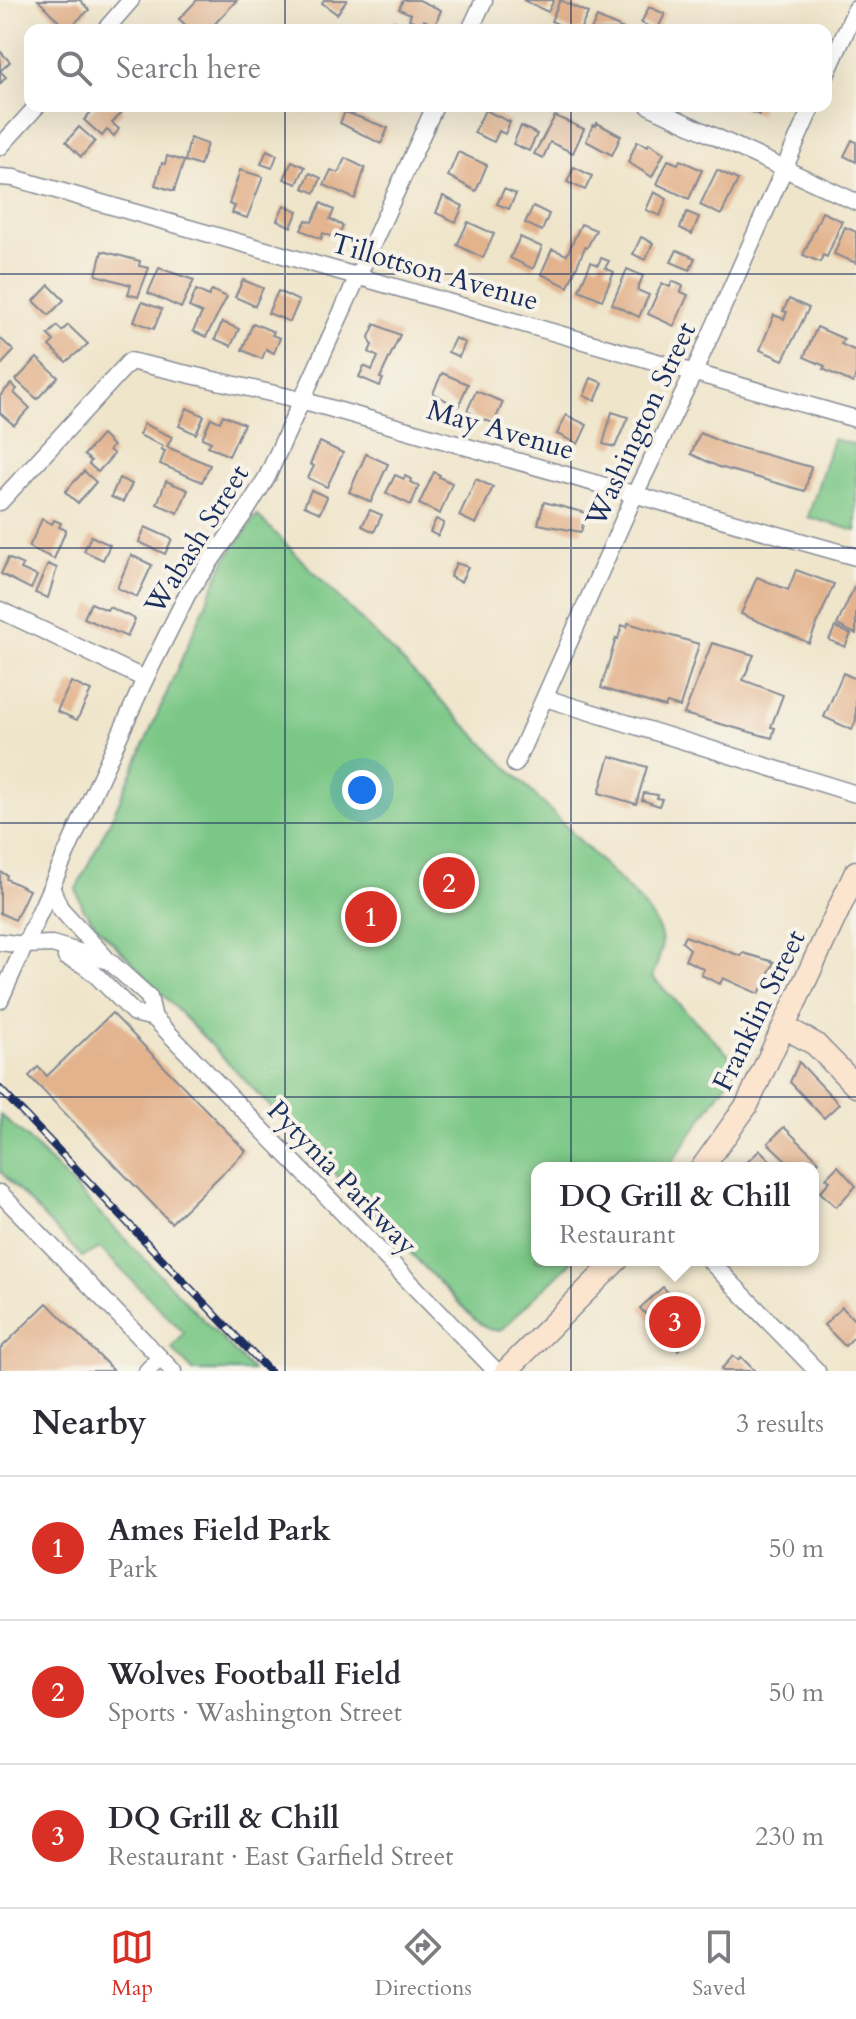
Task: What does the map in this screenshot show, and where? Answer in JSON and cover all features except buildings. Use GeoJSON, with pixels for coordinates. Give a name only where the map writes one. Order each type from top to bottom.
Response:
{"type":"FeatureCollection","features":[{"type":"Feature","properties":{"kind":"main road","name":"Franklin Street"},"geometry":{"type":"LineString","coordinates":[[706,1162],[747,1105],[786,1028],[856,872]]}},
{"type":"Feature","properties":{"kind":"main road"},"geometry":{"type":"LineString","coordinates":[[786,1028],[815,1044],[856,1086]]}},
{"type":"Feature","properties":{"kind":"main road"},"geometry":{"type":"LineString","coordinates":[[506,1371],[611,1266]]}},
{"type":"Feature","properties":{"kind":"street"},"geometry":{"type":"LineString","coordinates":[[110,24],[131,0]]}},
{"type":"Feature","properties":{"kind":"street"},"geometry":{"type":"LineString","coordinates":[[473,24],[484,0]]}},
{"type":"Feature","properties":{"kind":"street"},"geometry":{"type":"LineString","coordinates":[[832,62],[856,9]]}},
{"type":"Feature","properties":{"kind":"street"},"geometry":{"type":"LineString","coordinates":[[0,147],[32,112]]}},
{"type":"Feature","properties":{"kind":"street","name":"Wabash Street"},"geometry":{"type":"LineString","coordinates":[[0,1000],[30,945],[51,887],[145,679],[188,593],[267,477],[432,112]]}},
{"type":"Feature","properties":{"kind":"street"},"geometry":{"type":"LineString","coordinates":[[662,112],[856,202]]}},
{"type":"Feature","properties":{"kind":"street","name":"Washington Street"},"geometry":{"type":"LineString","coordinates":[[515,764],[809,112]]}},
{"type":"Feature","properties":{"kind":"street","name":"Tillottson Avenue"},"geometry":{"type":"LineString","coordinates":[[0,177],[14,178],[856,419]]}},
{"type":"Feature","properties":{"kind":"street","name":"May Avenue"},"geometry":{"type":"LineString","coordinates":[[0,502],[130,361],[301,400],[856,557]]}},
{"type":"Feature","properties":{"kind":"street"},"geometry":{"type":"LineString","coordinates":[[0,610],[145,679]]}},
{"type":"Feature","properties":{"kind":"street"},"geometry":{"type":"LineString","coordinates":[[545,698],[856,794]]}},
{"type":"Feature","properties":{"kind":"street","name":"Pytynia Parkway"},"geometry":{"type":"LineString","coordinates":[[51,887],[67,916],[109,961],[149,997],[154,1018],[496,1371]]}},
{"type":"Feature","properties":{"kind":"street"},"geometry":{"type":"LineString","coordinates":[[0,942],[30,945]]}},
{"type":"Feature","properties":{"kind":"street","name":"Pytynia Parkway"},"geometry":{"type":"LineString","coordinates":[[30,945],[52,944],[109,961]]}},
{"type":"Feature","properties":{"kind":"street","name":"Pytynia Parkway"},"geometry":{"type":"LineString","coordinates":[[30,945],[82,964],[134,1013],[154,1018]]}},
{"type":"Feature","properties":{"kind":"street"},"geometry":{"type":"LineString","coordinates":[[0,1193],[173,1371]]}},
{"type":"Feature","properties":{"kind":"street"},"geometry":{"type":"LineString","coordinates":[[715,1266],[817,1371]]}},
{"type":"Feature","properties":{"kind":"street"},"geometry":{"type":"LineString","coordinates":[[147,1371],[160,1358]]}},
{"type":"Feature","properties":{"kind":"green space"},"geometry":{"type":"Polygon","coordinates":[[[833,439],[856,445],[856,531],[808,517],[833,439]]]}},
{"type":"Feature","properties":{"kind":"green space"},"geometry":{"type":"Polygon","coordinates":[[[257,515],[642,903],[661,938],[660,955],[652,977],[739,1065],[672,1162],[531,1162],[531,1266],[567,1266],[500,1331],[488,1329],[475,1320],[96,925],[83,908],[76,889],[115,811],[225,560],[257,515]]]}},
{"type":"Feature","properties":{"kind":"green space"},"geometry":{"type":"Polygon","coordinates":[[[0,1115],[27,1138],[253,1371],[193,1371],[172,1349],[184,1333],[100,1248],[82,1257],[0,1171],[0,1115]]]}},
{"type":"Feature","properties":{"kind":"railway"},"geometry":{"type":"LineString","coordinates":[[0,1089],[269,1371]]}},
{"type":"Feature","properties":{"kind":"place","name":"Wolves Football Field"},"geometry":{"type":"Point","coordinates":[449,883]}},
{"type":"Feature","properties":{"kind":"place","name":"Ames Field Park"},"geometry":{"type":"Point","coordinates":[371,917]}},
{"type":"Feature","properties":{"kind":"place","name":"DQ Grill & Chill"},"geometry":{"type":"Point","coordinates":[675,1322]}}]}
